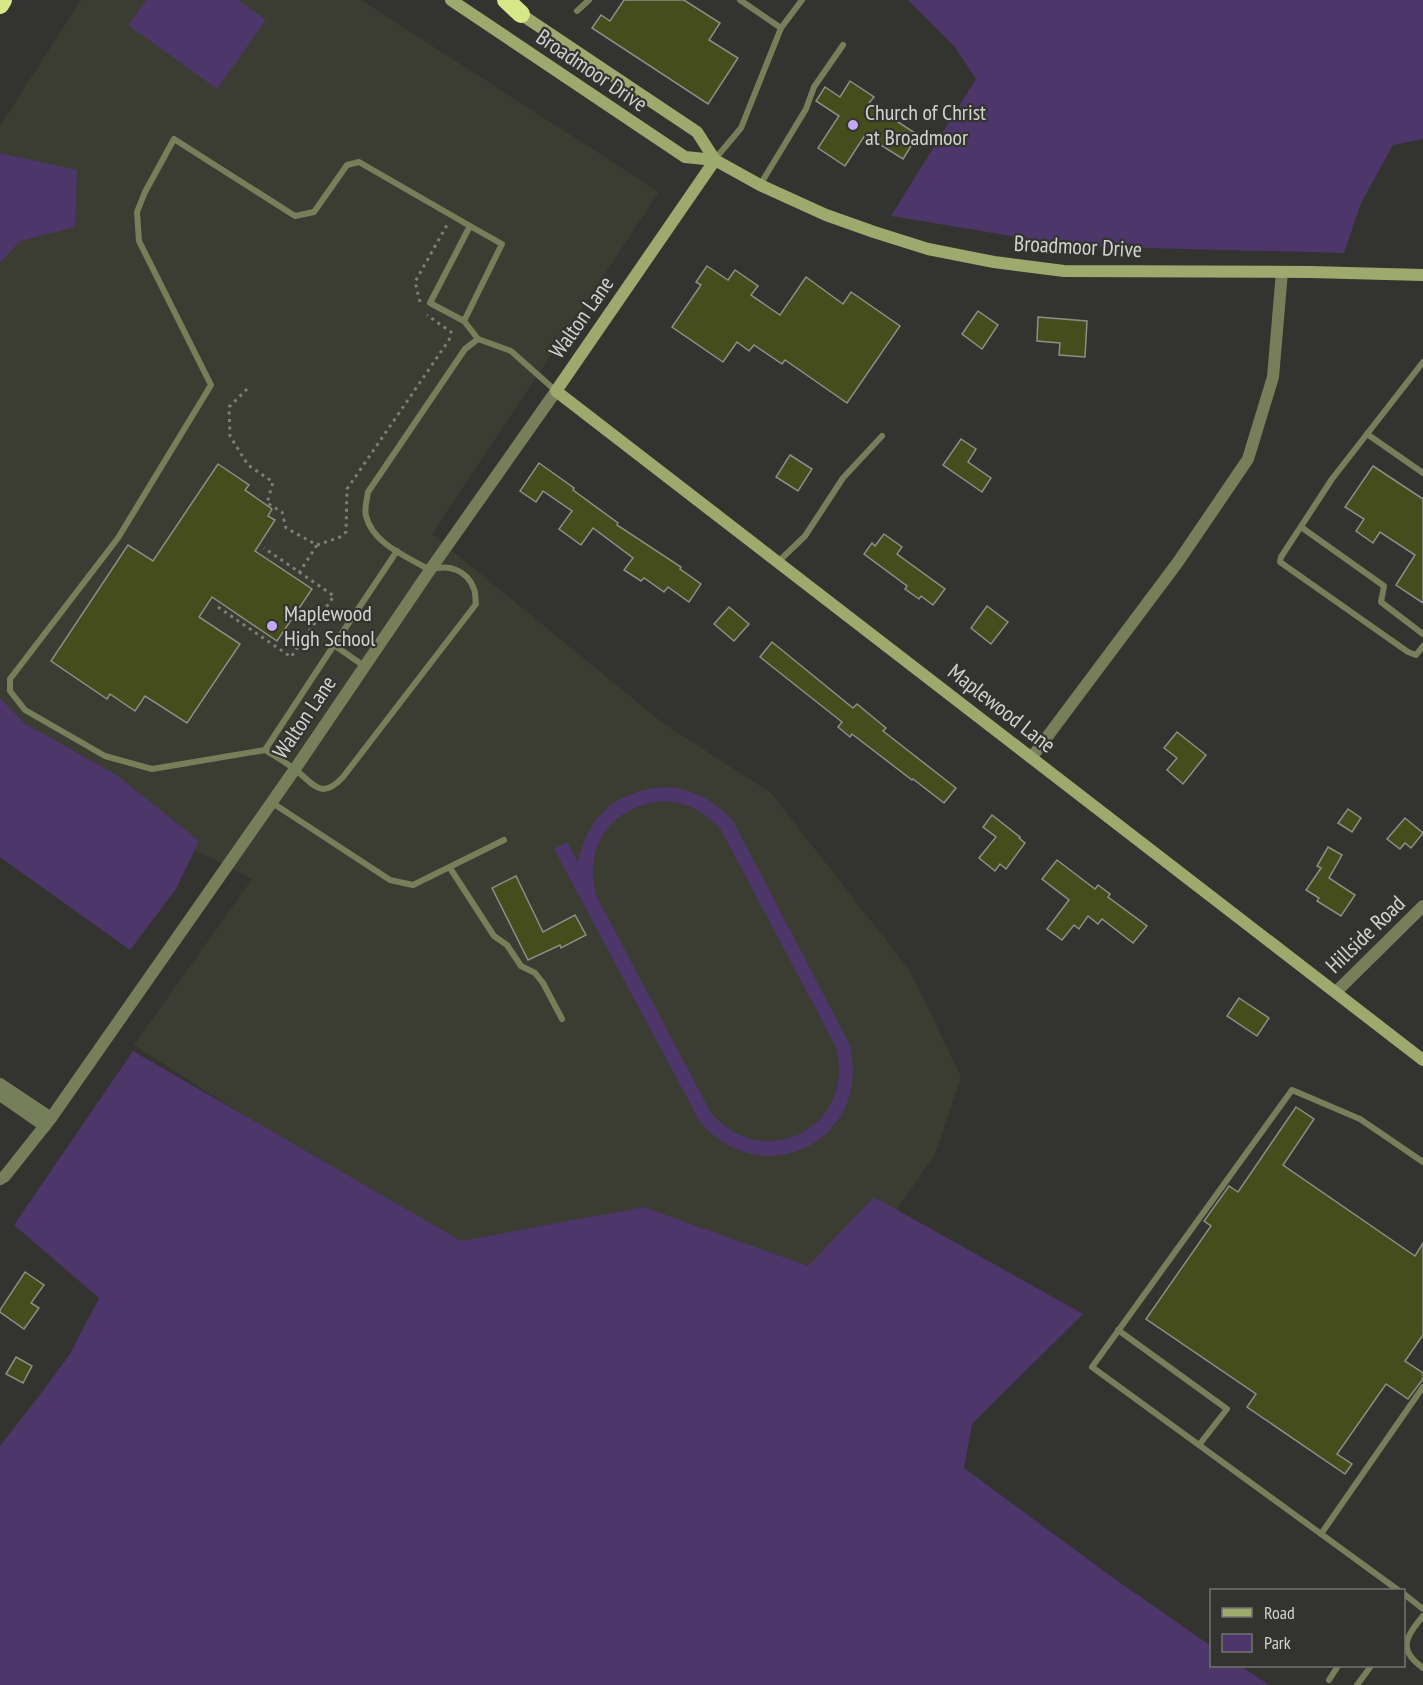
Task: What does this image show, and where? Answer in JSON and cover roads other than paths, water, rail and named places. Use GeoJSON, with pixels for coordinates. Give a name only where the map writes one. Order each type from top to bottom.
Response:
{"type":"FeatureCollection","features":[{"type":"Feature","properties":{"kind":"highway"},"geometry":{"type":"LineString","coordinates":[[0,5],[3,0]]}},
{"type":"Feature","properties":{"kind":"highway"},"geometry":{"type":"LineString","coordinates":[[506,0],[521,14]]}},
{"type":"Feature","properties":{"kind":"street","name":"Broadmoor Drive"},"geometry":{"type":"LineString","coordinates":[[451,0],[686,158],[715,160],[760,185],[826,215],[928,249],[994,262],[1064,271],[1423,275]]}},
{"type":"Feature","properties":{"kind":"street","name":"Broadmoor Drive"},"geometry":{"type":"LineString","coordinates":[[500,0],[697,132],[715,160]]}},
{"type":"Feature","properties":{"kind":"street","name":"Walton Lane"},"geometry":{"type":"LineString","coordinates":[[2,1179],[48,1122],[295,769],[430,570],[715,160]]}},
{"type":"Feature","properties":{"kind":"street"},"geometry":{"type":"LineString","coordinates":[[1032,758],[1178,562],[1248,459],[1273,377],[1282,272]]}},
{"type":"Feature","properties":{"kind":"street","name":"Maplewood Lane"},"geometry":{"type":"LineString","coordinates":[[556,391],[1423,1060]]}},
{"type":"Feature","properties":{"kind":"street","name":"Hillside Road"},"geometry":{"type":"LineString","coordinates":[[1336,992],[1423,906]]}},
{"type":"Feature","properties":{"kind":"street"},"geometry":{"type":"LineString","coordinates":[[0,1084],[48,1122]]}},
{"type":"Feature","properties":{"kind":"street"},"geometry":{"type":"LineString","coordinates":[[0,1095],[48,1122]]}},
{"type":"Feature","properties":{"kind":"lane"},"geometry":{"type":"LineString","coordinates":[[577,11],[589,0]]}},
{"type":"Feature","properties":{"kind":"lane"},"geometry":{"type":"LineString","coordinates":[[740,0],[782,28]]}},
{"type":"Feature","properties":{"kind":"lane"},"geometry":{"type":"LineString","coordinates":[[715,160],[741,128],[782,28],[802,0]]}},
{"type":"Feature","properties":{"kind":"lane"},"geometry":{"type":"LineString","coordinates":[[760,185],[806,109],[814,87],[843,45]]}},
{"type":"Feature","properties":{"kind":"lane"},"geometry":{"type":"LineString","coordinates":[[464,321],[502,244],[359,162],[347,165],[314,212],[295,216],[174,139],[144,192],[137,212],[139,241],[212,385],[118,538],[10,680],[10,691],[25,710],[105,756],[152,769],[266,750],[295,769],[315,787],[324,789],[334,787],[476,604],[475,589],[467,577],[456,568],[441,566],[430,570],[374,535],[365,514],[368,492],[465,349],[478,339]]}},
{"type":"Feature","properties":{"kind":"lane"},"geometry":{"type":"LineString","coordinates":[[470,226],[430,303],[464,321],[478,339],[512,351],[556,391]]}},
{"type":"Feature","properties":{"kind":"lane"},"geometry":{"type":"LineString","coordinates":[[1423,362],[1332,479],[1281,557],[1280,562],[1408,652],[1416,655],[1423,646]]}},
{"type":"Feature","properties":{"kind":"lane"},"geometry":{"type":"LineString","coordinates":[[1367,434],[1423,473]]}},
{"type":"Feature","properties":{"kind":"lane"},"geometry":{"type":"LineString","coordinates":[[778,562],[805,536],[843,478],[882,436]]}},
{"type":"Feature","properties":{"kind":"lane"},"geometry":{"type":"LineString","coordinates":[[1301,527],[1384,586],[1381,602],[1423,634]]}},
{"type":"Feature","properties":{"kind":"lane"},"geometry":{"type":"LineString","coordinates":[[266,750],[398,551]]}},
{"type":"Feature","properties":{"kind":"lane"},"geometry":{"type":"LineString","coordinates":[[334,645],[364,666]]}},
{"type":"Feature","properties":{"kind":"lane"},"geometry":{"type":"LineString","coordinates":[[271,801],[390,880],[413,885],[504,840]]}},
{"type":"Feature","properties":{"kind":"lane"},"geometry":{"type":"LineString","coordinates":[[450,868],[494,936],[507,945],[522,966],[535,973],[543,983],[562,1019]]}},
{"type":"Feature","properties":{"kind":"lane"},"geometry":{"type":"LineString","coordinates":[[1396,1589],[1092,1367],[1292,1090],[1360,1119],[1423,1162]]}},
{"type":"Feature","properties":{"kind":"lane"},"geometry":{"type":"LineString","coordinates":[[1118,1330],[1227,1409],[1199,1445]]}},
{"type":"Feature","properties":{"kind":"lane"},"geometry":{"type":"LineString","coordinates":[[1321,1534],[1423,1387]]}},
{"type":"Feature","properties":{"kind":"lane"},"geometry":{"type":"LineString","coordinates":[[1386,1589],[1389,1584]]}},
{"type":"Feature","properties":{"kind":"lane"},"geometry":{"type":"LineString","coordinates":[[1405,1595],[1423,1609]]}},
{"type":"Feature","properties":{"kind":"lane"},"geometry":{"type":"LineString","coordinates":[[1423,1616],[1405,1643],[1408,1654],[1423,1668]]}},
{"type":"Feature","properties":{"kind":"lane"},"geometry":{"type":"LineString","coordinates":[[1329,1680],[1337,1667]]}},
{"type":"Feature","properties":{"kind":"lane"},"geometry":{"type":"LineString","coordinates":[[1357,1685],[1370,1667]]}},
{"type":"Feature","properties":{"kind":"place","name":"Church of Christ at Broadmoor"},"geometry":{"type":"Point","coordinates":[853,125]}},
{"type":"Feature","properties":{"kind":"place","name":"Maplewood High School"},"geometry":{"type":"Point","coordinates":[272,626]}}]}
